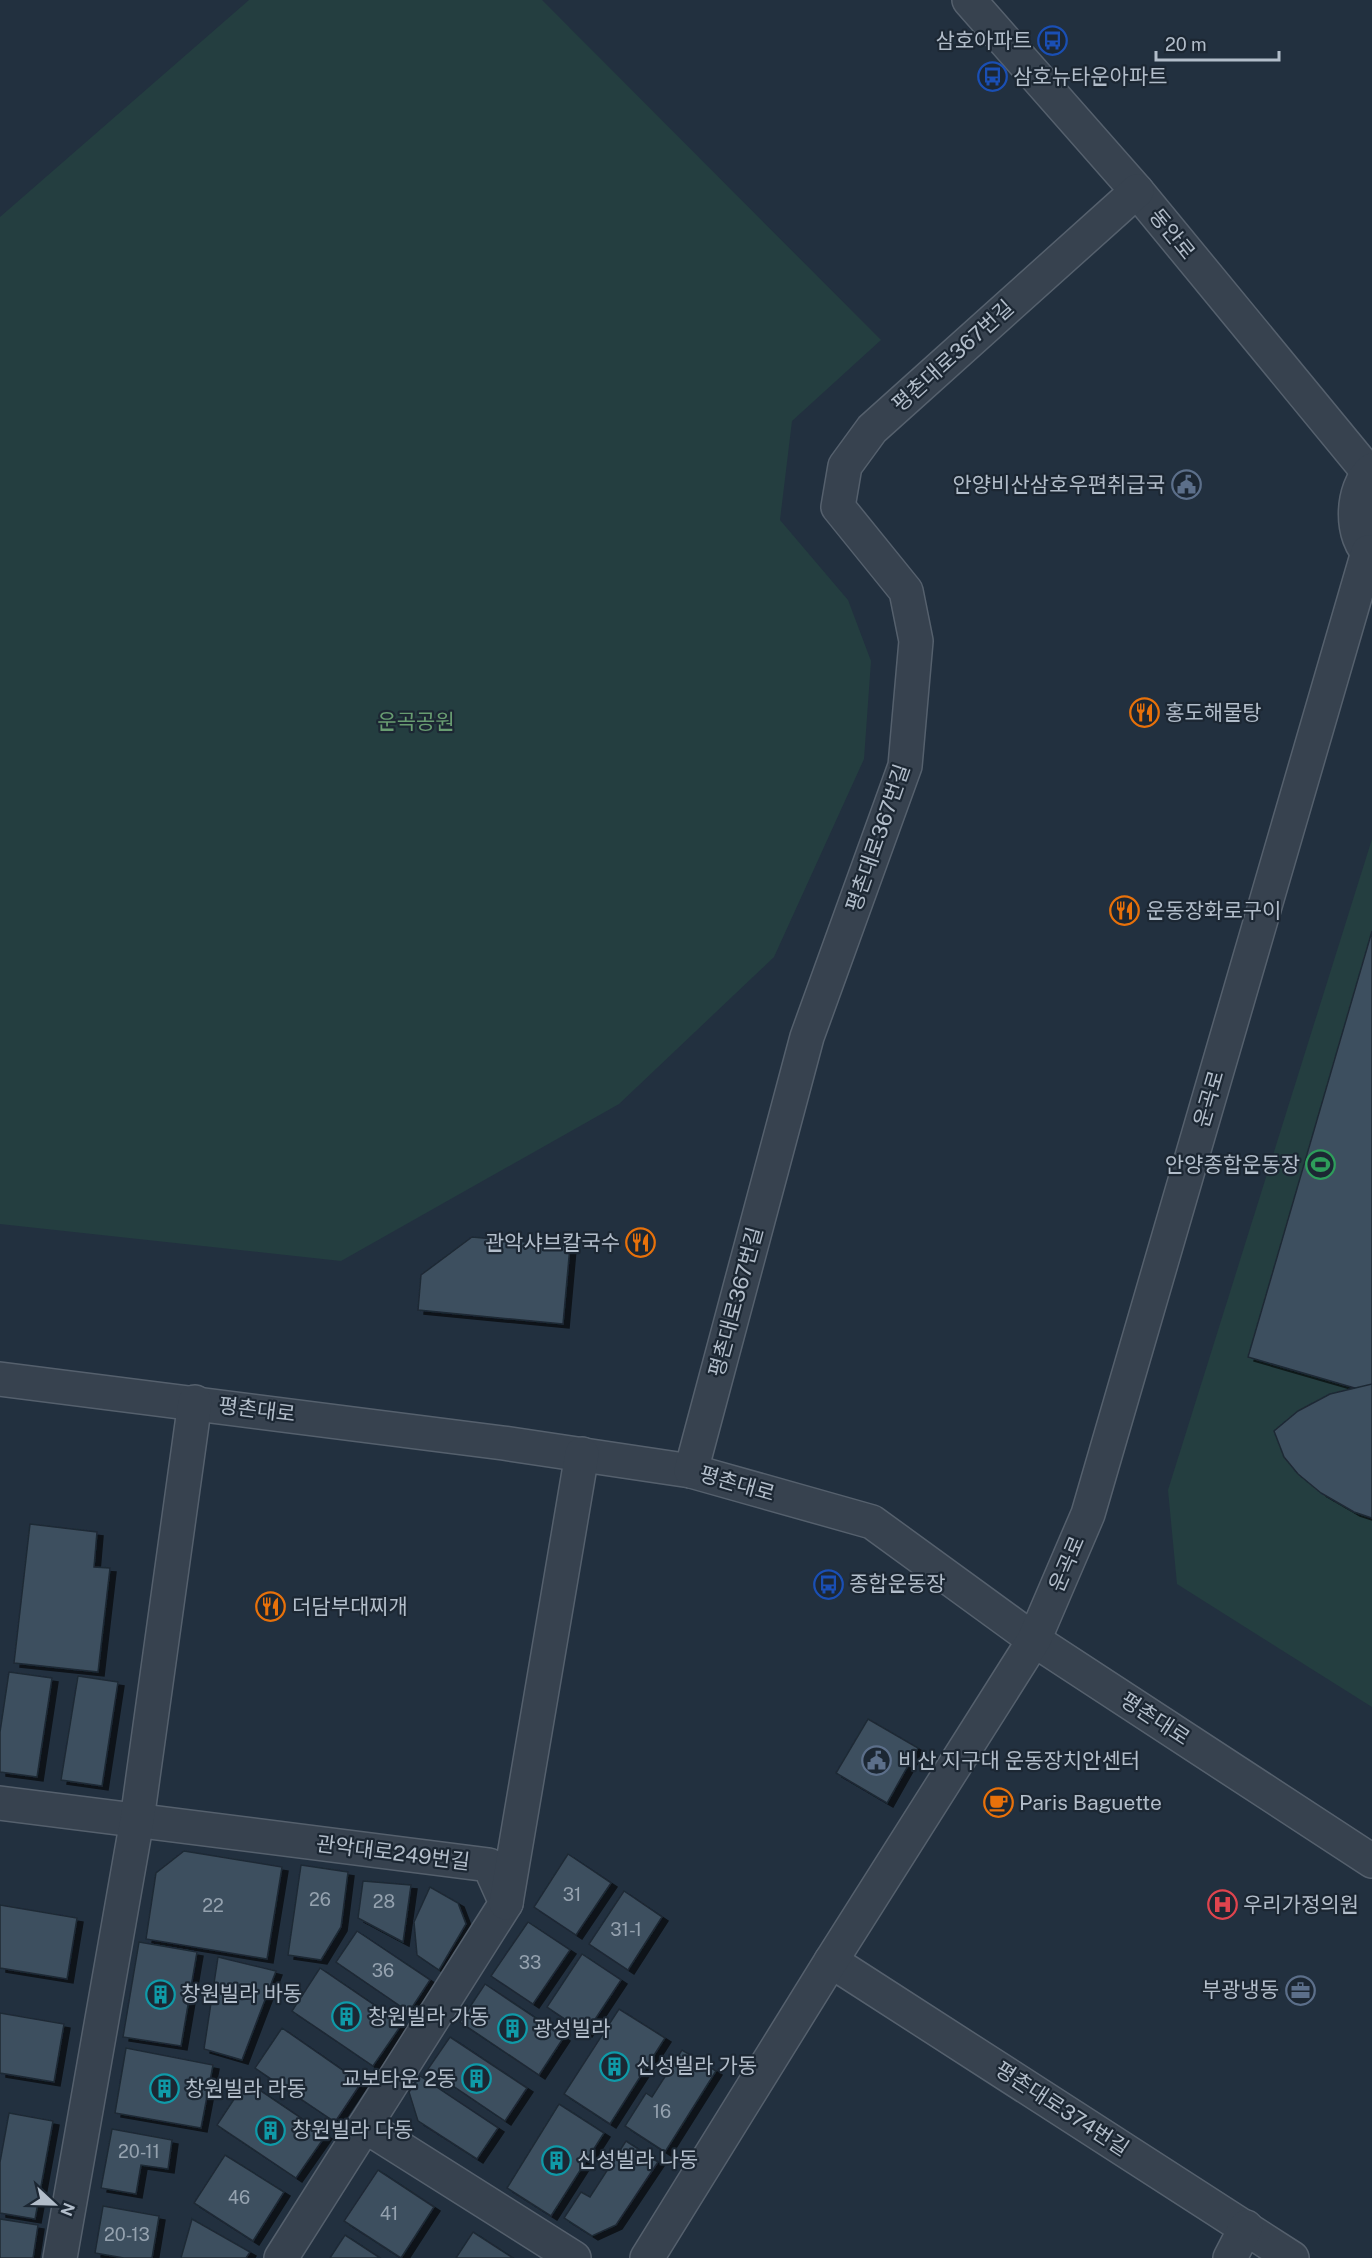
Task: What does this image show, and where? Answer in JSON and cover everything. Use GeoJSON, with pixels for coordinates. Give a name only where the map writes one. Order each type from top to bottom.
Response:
{"type":"FeatureCollection","features":[{"type":"Feature","properties":{"kind":"street","name":"동안로"},"geometry":{"type":"LineString","coordinates":[[969,0],[1137,191],[1370,471]]}},
{"type":"Feature","properties":{"kind":"street","name":"평촌대로367번길"},"geometry":{"type":"LineString","coordinates":[[691,1471],[807,1037],[905,766],[916,641],[906,591],[838,507],[846,466],[872,429],[1137,191]]}},
{"type":"Feature","properties":{"kind":"street"},"geometry":{"type":"LineString","coordinates":[[1370,471],[1355,498],[1356,527],[1370,554]]}},
{"type":"Feature","properties":{"kind":"street","name":"운곡로"},"geometry":{"type":"LineString","coordinates":[[1034,1640],[1088,1514],[1370,554]]}},
{"type":"Feature","properties":{"kind":"street","name":"평촌대로"},"geometry":{"type":"LineString","coordinates":[[0,1379],[195,1402],[582,1454],[691,1471],[872,1522],[1034,1640],[1372,1861]]}},
{"type":"Feature","properties":{"kind":"street"},"geometry":{"type":"LineString","coordinates":[[60,2258],[137,1820],[195,1402]]}},
{"type":"Feature","properties":{"kind":"street"},"geometry":{"type":"LineString","coordinates":[[281,2258],[506,1903],[582,1454]]}},
{"type":"Feature","properties":{"kind":"street"},"geometry":{"type":"LineString","coordinates":[[647,2258],[1034,1640]]}},
{"type":"Feature","properties":{"kind":"street","name":"관악대로249번길"},"geometry":{"type":"LineString","coordinates":[[0,1803],[489,1865],[506,1903]]}},
{"type":"Feature","properties":{"kind":"street","name":"평촌대로374번길"},"geometry":{"type":"LineString","coordinates":[[831,1961],[1292,2258]]}},
{"type":"Feature","properties":{"kind":"street"},"geometry":{"type":"LineString","coordinates":[[365,2126],[574,2258]]}},
{"type":"Feature","properties":{"kind":"street"},"geometry":{"type":"LineString","coordinates":[[1230,2258],[1246,2227]]}},
{"type":"Feature","properties":{"kind":"green space","name":"운곡공원"},"geometry":{"type":"Polygon","coordinates":[[[249,0],[542,0],[881,340],[792,421],[780,520],[848,600],[871,661],[864,759],[774,957],[619,1104],[341,1261],[0,1224],[0,217],[249,0]]]}},
{"type":"Feature","properties":{"kind":"green space","name":"안양종합운동장"},"geometry":{"type":"Polygon","coordinates":[[[1372,839],[1372,1707],[1177,1584],[1168,1490],[1372,839]]]}},
{"type":"Feature","properties":{"kind":"building"},"geometry":{"type":"Polygon","coordinates":[[[1372,931],[1372,1393],[1248,1357],[1372,931]]]}},
{"type":"Feature","properties":{"kind":"building"},"geometry":{"type":"Polygon","coordinates":[[[472,1237],[570,1246],[563,1324],[418,1310],[421,1275],[472,1237]]]}},
{"type":"Feature","properties":{"kind":"building"},"geometry":{"type":"Polygon","coordinates":[[[1372,1384],[1372,1518],[1354,1512],[1321,1493],[1298,1474],[1284,1457],[1274,1431],[1298,1411],[1330,1394],[1372,1384]]]}},
{"type":"Feature","properties":{"kind":"building"},"geometry":{"type":"Polygon","coordinates":[[[30,1524],[97,1532],[94,1567],[110,1568],[98,1672],[14,1663],[30,1524]]]}},
{"type":"Feature","properties":{"kind":"building"},"geometry":{"type":"Polygon","coordinates":[[[9,1672],[52,1678],[37,1777],[0,1772],[0,1732],[9,1672]]]}},
{"type":"Feature","properties":{"kind":"building"},"geometry":{"type":"Polygon","coordinates":[[[78,1676],[118,1682],[102,1786],[61,1780],[78,1676]]]}},
{"type":"Feature","properties":{"kind":"building","name":"비산 지구대 운동장치안센터"},"geometry":{"type":"Polygon","coordinates":[[[868,1719],[918,1748],[887,1803],[836,1773],[868,1719]]]}},
{"type":"Feature","properties":{"kind":"building"},"geometry":{"type":"Polygon","coordinates":[[[184,1851],[282,1867],[267,1959],[146,1939],[156,1873],[184,1851]]]}},
{"type":"Feature","properties":{"kind":"building"},"geometry":{"type":"Polygon","coordinates":[[[568,1854],[611,1883],[576,1935],[534,1907],[568,1854]]]}},
{"type":"Feature","properties":{"kind":"building"},"geometry":{"type":"Polygon","coordinates":[[[301,1865],[348,1872],[341,1927],[321,1960],[288,1955],[301,1865]]]}},
{"type":"Feature","properties":{"kind":"building"},"geometry":{"type":"Polygon","coordinates":[[[363,1881],[411,1885],[403,1942],[358,1918],[363,1881]]]}},
{"type":"Feature","properties":{"kind":"building"},"geometry":{"type":"Polygon","coordinates":[[[430,1887],[458,1903],[466,1924],[439,1970],[417,1955],[414,1922],[430,1887]]]}},
{"type":"Feature","properties":{"kind":"building"},"geometry":{"type":"Polygon","coordinates":[[[624,1891],[662,1917],[628,1970],[589,1944],[624,1891]]]}},
{"type":"Feature","properties":{"kind":"building"},"geometry":{"type":"Polygon","coordinates":[[[0,1905],[77,1918],[67,1979],[0,1968],[0,1905]]]}},
{"type":"Feature","properties":{"kind":"building"},"geometry":{"type":"Polygon","coordinates":[[[528,1922],[570,1950],[533,2004],[491,1976],[528,1922]]]}},
{"type":"Feature","properties":{"kind":"building"},"geometry":{"type":"Polygon","coordinates":[[[357,1931],[430,1980],[409,2012],[336,1962],[357,1931]]]}},
{"type":"Feature","properties":{"kind":"building","name":"창원빌라 바동"},"geometry":{"type":"Polygon","coordinates":[[[139,1942],[197,1952],[181,2046],[123,2037],[139,1942]]]}},
{"type":"Feature","properties":{"kind":"building"},"geometry":{"type":"Polygon","coordinates":[[[582,1954],[621,1980],[586,2033],[547,2007],[582,1954]]]}},
{"type":"Feature","properties":{"kind":"building"},"geometry":{"type":"Polygon","coordinates":[[[218,1957],[276,1971],[242,2060],[204,2049],[218,1957]]]}},
{"type":"Feature","properties":{"kind":"building","name":"창원빌라 가동"},"geometry":{"type":"Polygon","coordinates":[[[320,1968],[402,2024],[373,2066],[292,2011],[320,1968]]]}},
{"type":"Feature","properties":{"kind":"building","name":"광성빌라"},"geometry":{"type":"Polygon","coordinates":[[[485,1984],[564,2037],[539,2075],[460,2022],[485,1984]]]}},
{"type":"Feature","properties":{"kind":"building","name":"신성빌라 가동"},"geometry":{"type":"Polygon","coordinates":[[[619,2009],[665,2038],[610,2124],[564,2094],[619,2009]]]}},
{"type":"Feature","properties":{"kind":"building"},"geometry":{"type":"Polygon","coordinates":[[[0,2013],[64,2024],[54,2082],[0,2073],[0,2013]]]}},
{"type":"Feature","properties":{"kind":"building"},"geometry":{"type":"Polygon","coordinates":[[[282,2028],[361,2083],[335,2122],[255,2068],[282,2028]]]}},
{"type":"Feature","properties":{"kind":"building","name":"교보타운 2동"},"geometry":{"type":"Polygon","coordinates":[[[450,2037],[527,2088],[505,2121],[428,2069],[450,2037]]]}},
{"type":"Feature","properties":{"kind":"building","name":"창원빌라 라동"},"geometry":{"type":"Polygon","coordinates":[[[126,2048],[213,2065],[201,2128],[115,2113],[126,2048]]]}},
{"type":"Feature","properties":{"kind":"building"},"geometry":{"type":"Polygon","coordinates":[[[682,2050],[716,2071],[665,2152],[625,2126],[646,2093],[652,2097],[682,2050]]]}},
{"type":"Feature","properties":{"kind":"building"},"geometry":{"type":"Polygon","coordinates":[[[420,2076],[498,2128],[477,2159],[418,2121],[409,2092],[420,2076]]]}},
{"type":"Feature","properties":{"kind":"building","name":"창원빌라 다동"},"geometry":{"type":"Polygon","coordinates":[[[246,2081],[326,2135],[296,2178],[217,2125],[246,2081]]]}},
{"type":"Feature","properties":{"kind":"building","name":"신성빌라 나동"},"geometry":{"type":"Polygon","coordinates":[[[559,2104],[604,2133],[551,2216],[507,2188],[559,2104]]]}},
{"type":"Feature","properties":{"kind":"building"},"geometry":{"type":"Polygon","coordinates":[[[9,2113],[53,2121],[35,2219],[0,2213],[0,2162],[9,2113]]]}},
{"type":"Feature","properties":{"kind":"building"},"geometry":{"type":"Polygon","coordinates":[[[112,2129],[172,2140],[168,2169],[141,2165],[136,2194],[101,2188],[112,2129]]]}},
{"type":"Feature","properties":{"kind":"building"},"geometry":{"type":"Polygon","coordinates":[[[626,2141],[658,2162],[616,2225],[592,2236],[564,2218],[581,2192],[590,2197],[626,2141]]]}},
{"type":"Feature","properties":{"kind":"building"},"geometry":{"type":"Polygon","coordinates":[[[225,2155],[284,2192],[253,2241],[194,2203],[225,2155]]]}},
{"type":"Feature","properties":{"kind":"building"},"geometry":{"type":"Polygon","coordinates":[[[378,2170],[434,2207],[401,2258],[344,2221],[378,2170]]]}},
{"type":"Feature","properties":{"kind":"building"},"geometry":{"type":"Polygon","coordinates":[[[103,2206],[159,2216],[152,2258],[124,2258],[95,2253],[103,2206]]]}},
{"type":"Feature","properties":{"kind":"building"},"geometry":{"type":"Polygon","coordinates":[[[0,2219],[38,2225],[33,2258],[0,2258],[0,2219]]]}},
{"type":"Feature","properties":{"kind":"building"},"geometry":{"type":"Polygon","coordinates":[[[192,2219],[250,2252],[246,2258],[181,2258],[192,2219]]]}},
{"type":"Feature","properties":{"kind":"building"},"geometry":{"type":"Polygon","coordinates":[[[473,2232],[513,2258],[456,2258],[473,2232]]]}},
{"type":"Feature","properties":{"kind":"building"},"geometry":{"type":"Polygon","coordinates":[[[345,2235],[380,2258],[330,2258],[345,2235]]]}},
{"type":"Feature","properties":{"kind":"place","name":"삼호아파트"},"geometry":{"type":"Point","coordinates":[1053,41]}},
{"type":"Feature","properties":{"kind":"place","name":"삼호뉴타운아파트"},"geometry":{"type":"Point","coordinates":[992,77]}},
{"type":"Feature","properties":{"kind":"place","name":"안양비산삼호우편취급국"},"geometry":{"type":"Point","coordinates":[1186,485]}},
{"type":"Feature","properties":{"kind":"place","name":"홍도해물탕"},"geometry":{"type":"Point","coordinates":[1144,713]}},
{"type":"Feature","properties":{"kind":"place","name":"운동장화로구이"},"geometry":{"type":"Point","coordinates":[1125,911]}},
{"type":"Feature","properties":{"kind":"place","name":"안양종합운동장"},"geometry":{"type":"Point","coordinates":[1321,1165]}},
{"type":"Feature","properties":{"kind":"place","name":"관악샤브칼국수"},"geometry":{"type":"Point","coordinates":[641,1243]}},
{"type":"Feature","properties":{"kind":"place","name":"종합운동장"},"geometry":{"type":"Point","coordinates":[828,1584]}},
{"type":"Feature","properties":{"kind":"place","name":"더담부대찌개"},"geometry":{"type":"Point","coordinates":[271,1607]}},
{"type":"Feature","properties":{"kind":"place","name":"비산 지구대 운동장치안센터"},"geometry":{"type":"Point","coordinates":[877,1761]}},
{"type":"Feature","properties":{"kind":"place","name":"Paris Baguette"},"geometry":{"type":"Point","coordinates":[998,1803]}},
{"type":"Feature","properties":{"kind":"place","name":"우리가정의원"},"geometry":{"type":"Point","coordinates":[1222,1905]}},
{"type":"Feature","properties":{"kind":"place","name":"부광냉동"},"geometry":{"type":"Point","coordinates":[1300,1990]}},
{"type":"Feature","properties":{"kind":"place","name":"창원빌라 바동"},"geometry":{"type":"Point","coordinates":[160,1994]}},
{"type":"Feature","properties":{"kind":"place","name":"창원빌라 가동"},"geometry":{"type":"Point","coordinates":[347,2017]}},
{"type":"Feature","properties":{"kind":"place","name":"광성빌라"},"geometry":{"type":"Point","coordinates":[512,2029]}},
{"type":"Feature","properties":{"kind":"place","name":"신성빌라 가동"},"geometry":{"type":"Point","coordinates":[615,2066]}},
{"type":"Feature","properties":{"kind":"place","name":"교보타운 2동"},"geometry":{"type":"Point","coordinates":[477,2079]}},
{"type":"Feature","properties":{"kind":"place","name":"창원빌라 라동"},"geometry":{"type":"Point","coordinates":[164,2089]}},
{"type":"Feature","properties":{"kind":"place","name":"창원빌라 다동"},"geometry":{"type":"Point","coordinates":[271,2130]}},
{"type":"Feature","properties":{"kind":"place","name":"신성빌라 나동"},"geometry":{"type":"Point","coordinates":[556,2160]}}]}
